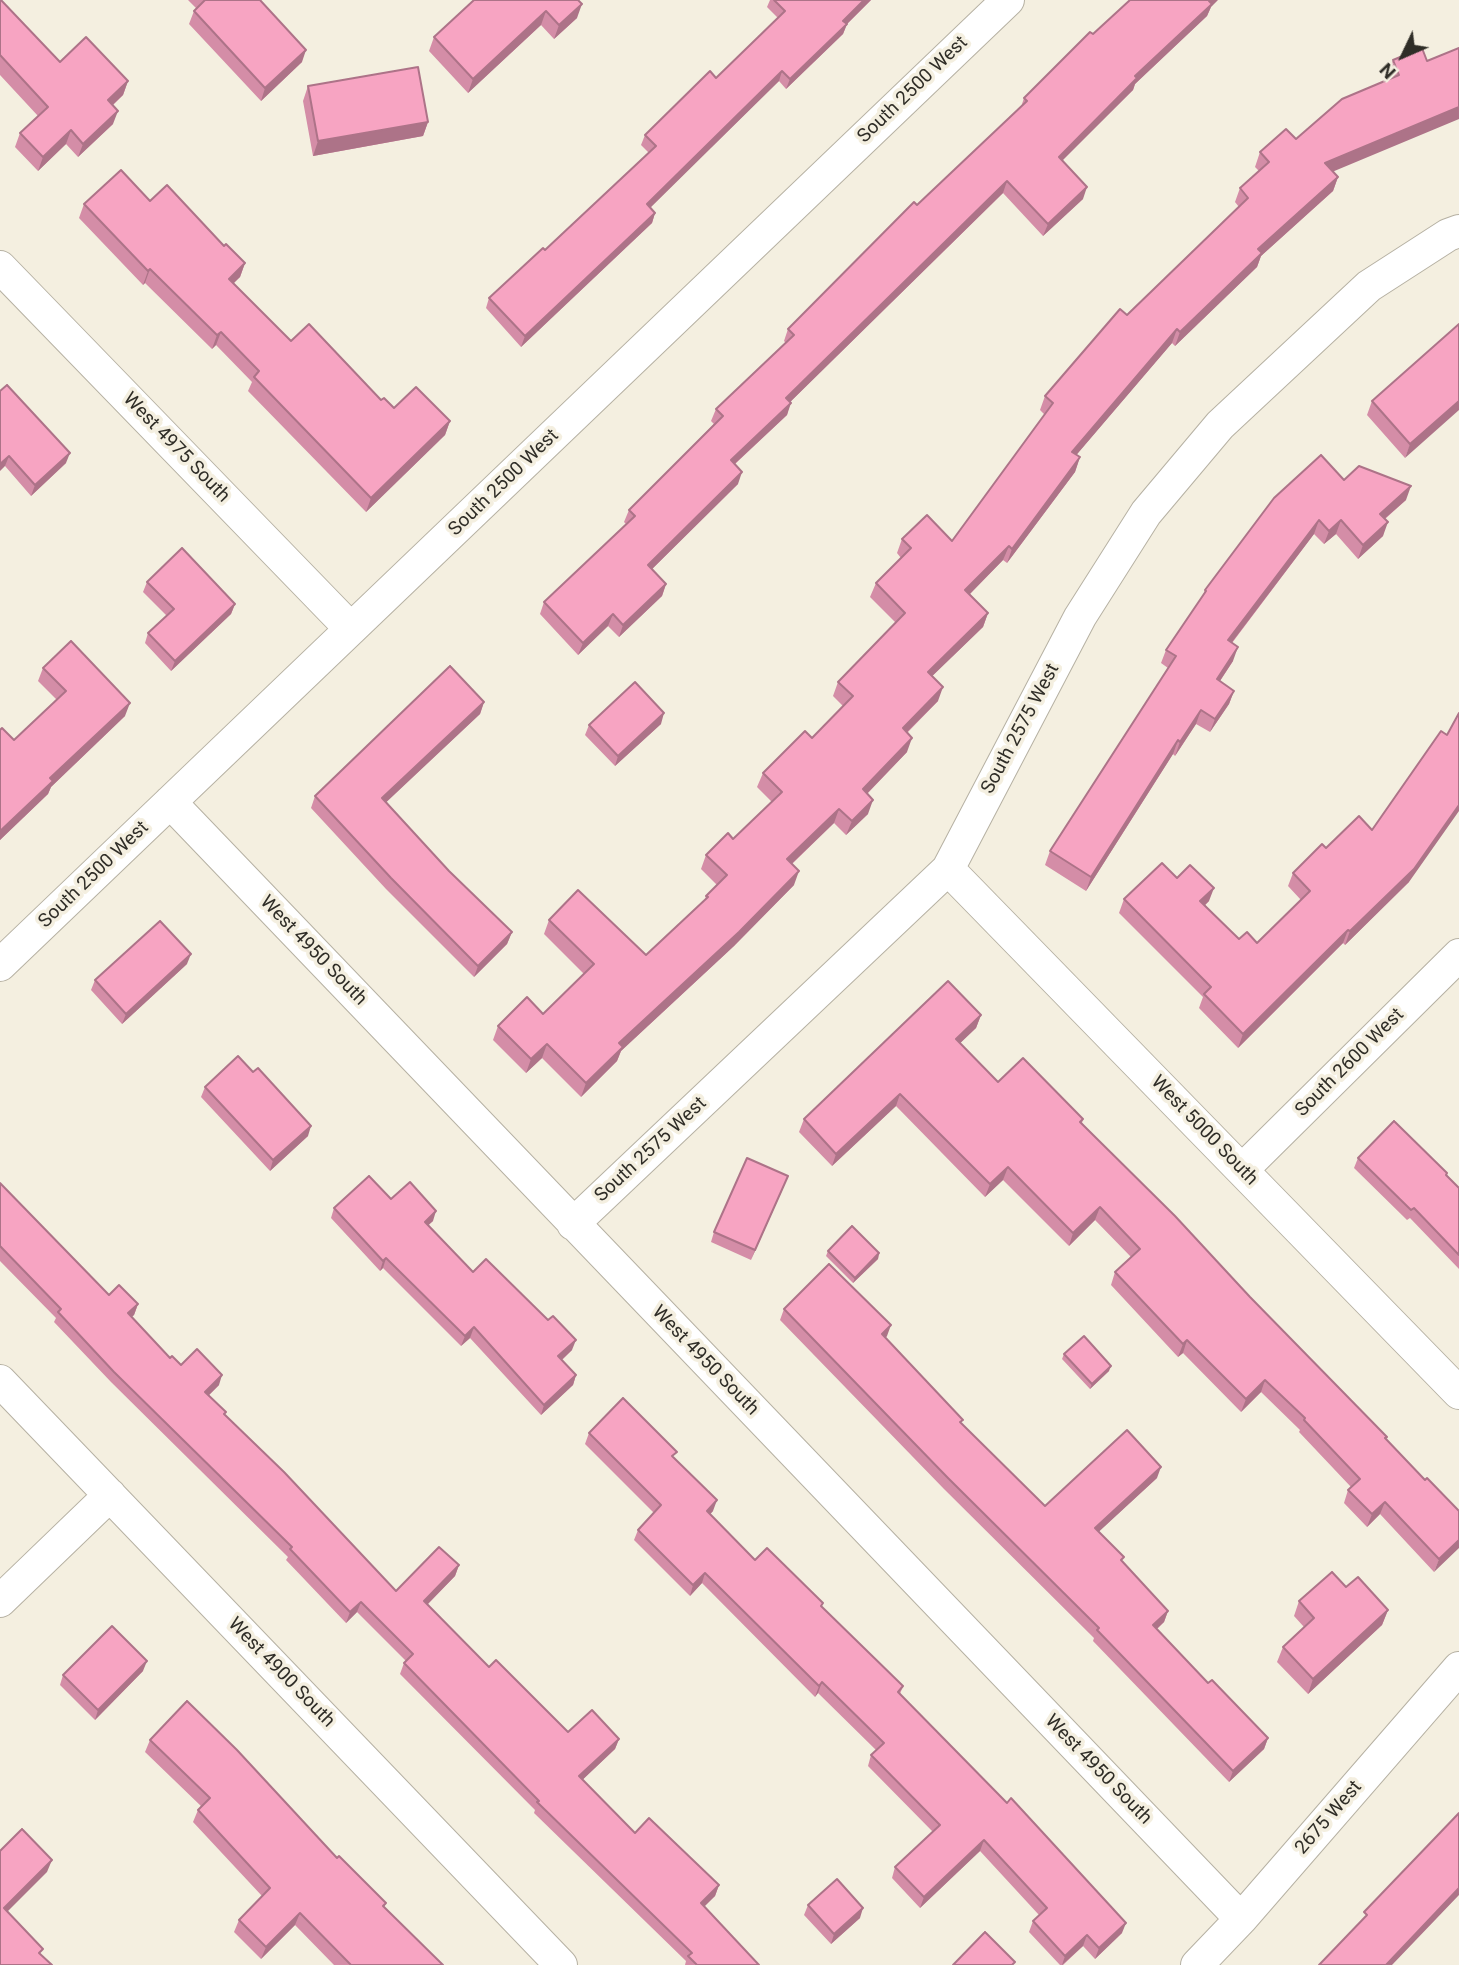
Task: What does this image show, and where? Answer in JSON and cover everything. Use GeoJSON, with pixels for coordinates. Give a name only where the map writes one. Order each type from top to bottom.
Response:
{"type":"FeatureCollection","features":[{"type":"Feature","properties":{"kind":"street","name":"South 2500 West"},"geometry":{"type":"LineString","coordinates":[[0,965],[1008,0]]}},
{"type":"Feature","properties":{"kind":"street","name":"South 2575 West"},"geometry":{"type":"LineString","coordinates":[[573,1224],[948,869],[1080,617],[1146,513],[1220,425],[1369,286],[1448,235],[1459,232]]}},
{"type":"Feature","properties":{"kind":"street","name":"West 4975 South"},"geometry":{"type":"LineString","coordinates":[[2,273],[351,629]]}},
{"type":"Feature","properties":{"kind":"street","name":"West 4950 South"},"geometry":{"type":"LineString","coordinates":[[170,802],[1241,1919]]}},
{"type":"Feature","properties":{"kind":"street","name":"West 5000 South"},"geometry":{"type":"LineString","coordinates":[[948,869],[1459,1393]]}},
{"type":"Feature","properties":{"kind":"street","name":"South 2600 West"},"geometry":{"type":"LineString","coordinates":[[1242,1170],[1459,955]]}},
{"type":"Feature","properties":{"kind":"street","name":"West 4900 South"},"geometry":{"type":"LineString","coordinates":[[0,1381],[561,1965]]}},
{"type":"Feature","properties":{"kind":"street"},"geometry":{"type":"LineString","coordinates":[[0,1601],[110,1494]]}},
{"type":"Feature","properties":{"kind":"street","name":"2675 West"},"geometry":{"type":"LineString","coordinates":[[1197,1965],[1241,1919],[1459,1668]]}},
{"type":"Feature","properties":{"kind":"building"},"geometry":{"type":"Polygon","coordinates":[[[0,0],[60,62],[86,37],[128,81],[108,100],[118,111],[83,144],[71,130],[43,157],[20,133],[48,107],[0,55],[0,0]]]}},
{"type":"Feature","properties":{"kind":"building"},"geometry":{"type":"Polygon","coordinates":[[[205,0],[260,0],[306,50],[265,88],[194,11],[205,0]]]}},
{"type":"Feature","properties":{"kind":"building"},"geometry":{"type":"Polygon","coordinates":[[[474,0],[578,0],[582,4],[559,25],[546,11],[473,79],[434,37],[474,0]]]}},
{"type":"Feature","properties":{"kind":"building"},"geometry":{"type":"Polygon","coordinates":[[[774,0],[864,0],[843,21],[847,24],[790,79],[782,71],[647,204],[655,213],[525,336],[489,298],[543,248],[545,250],[656,146],[645,135],[710,71],[716,78],[785,11],[774,0]]]}},
{"type":"Feature","properties":{"kind":"building"},"geometry":{"type":"Polygon","coordinates":[[[1130,0],[1210,0],[1212,4],[1135,76],[1137,78],[1059,157],[1087,187],[1048,224],[1007,181],[786,398],[791,403],[731,460],[742,472],[648,565],[666,584],[623,625],[613,614],[583,643],[544,602],[635,516],[629,510],[723,416],[716,409],[794,335],[788,329],[914,202],[917,205],[1027,101],[1024,98],[1090,32],[1093,34],[1130,0]]]}},
{"type":"Feature","properties":{"kind":"building"},"geometry":{"type":"Polygon","coordinates":[[[1422,48],[1427,61],[1459,48],[1459,107],[1325,163],[1338,177],[1258,249],[1262,253],[1180,332],[1177,329],[1072,452],[1080,457],[1012,549],[1009,546],[965,590],[988,613],[928,672],[943,687],[903,728],[912,738],[863,789],[873,800],[852,821],[839,809],[787,859],[799,871],[739,932],[619,1043],[623,1047],[586,1083],[547,1044],[531,1059],[498,1026],[527,997],[543,1014],[594,964],[549,920],[578,890],[646,955],[708,897],[706,896],[727,875],[706,855],[728,833],[733,839],[782,792],[763,773],[805,731],[812,738],[853,696],[838,682],[905,613],[876,583],[911,548],[902,539],[927,515],[952,541],[1053,403],[1045,396],[1120,309],[1127,315],[1248,198],[1240,188],[1269,162],[1260,152],[1286,129],[1296,139],[1342,99],[1399,75],[1393,60],[1422,48]]]}},
{"type":"Feature","properties":{"kind":"building"},"geometry":{"type":"Polygon","coordinates":[[[418,67],[428,122],[318,141],[308,86],[418,67]]]}},
{"type":"Feature","properties":{"kind":"building"},"geometry":{"type":"Polygon","coordinates":[[[121,170],[150,201],[167,185],[224,246],[226,244],[245,263],[229,279],[291,341],[309,324],[381,400],[384,398],[394,408],[416,387],[450,421],[371,498],[254,377],[259,371],[221,332],[217,335],[150,269],[148,271],[84,204],[121,170]]]}},
{"type":"Feature","properties":{"kind":"building"},"geometry":{"type":"Polygon","coordinates":[[[1459,324],[1459,401],[1410,444],[1372,401],[1459,324]]]}},
{"type":"Feature","properties":{"kind":"building"},"geometry":{"type":"Polygon","coordinates":[[[7,385],[70,453],[35,485],[9,456],[0,464],[0,391],[7,385]]]}},
{"type":"Feature","properties":{"kind":"building"},"geometry":{"type":"Polygon","coordinates":[[[1321,455],[1344,480],[1359,466],[1411,486],[1380,514],[1388,522],[1363,545],[1341,520],[1329,531],[1319,520],[1228,640],[1238,647],[1217,679],[1234,691],[1215,719],[1201,710],[1180,742],[1178,740],[1091,877],[1050,851],[1176,656],[1166,650],[1205,590],[1274,498],[1321,455]]]}},
{"type":"Feature","properties":{"kind":"building"},"geometry":{"type":"Polygon","coordinates":[[[182,548],[235,604],[175,661],[148,633],[174,609],[147,582],[182,548]]]}},
{"type":"Feature","properties":{"kind":"building"},"geometry":{"type":"Polygon","coordinates":[[[71,641],[130,703],[50,778],[53,781],[0,831],[0,730],[2,728],[14,740],[66,691],[43,668],[71,641]]]}},
{"type":"Feature","properties":{"kind":"building"},"geometry":{"type":"Polygon","coordinates":[[[450,666],[484,702],[382,798],[449,871],[512,932],[478,966],[315,796],[450,666]]]}},
{"type":"Feature","properties":{"kind":"building"},"geometry":{"type":"Polygon","coordinates":[[[635,682],[664,713],[618,756],[589,725],[635,682]]]}},
{"type":"Feature","properties":{"kind":"building"},"geometry":{"type":"Polygon","coordinates":[[[1459,713],[1459,805],[1414,869],[1243,1034],[1204,994],[1211,987],[1124,899],[1162,863],[1177,878],[1190,865],[1214,888],[1200,901],[1239,939],[1247,932],[1257,943],[1310,891],[1293,873],[1322,844],[1326,848],[1359,816],[1372,830],[1441,731],[1447,735],[1459,713]]]}},
{"type":"Feature","properties":{"kind":"building"},"geometry":{"type":"Polygon","coordinates":[[[160,921],[191,954],[126,1014],[95,980],[160,921]]]}},
{"type":"Feature","properties":{"kind":"building"},"geometry":{"type":"Polygon","coordinates":[[[948,981],[981,1015],[956,1039],[998,1082],[1023,1058],[1083,1119],[1080,1122],[1175,1216],[1425,1480],[1427,1478],[1459,1511],[1459,1540],[1439,1559],[1385,1502],[1372,1514],[1348,1490],[1360,1479],[1305,1418],[1265,1380],[1246,1399],[1187,1340],[1183,1344],[1115,1272],[1140,1249],[1100,1207],[1073,1233],[1008,1167],[990,1184],[900,1094],[836,1154],[804,1119],[948,981]]]}},
{"type":"Feature","properties":{"kind":"building"},"geometry":{"type":"Polygon","coordinates":[[[238,1056],[253,1072],[258,1068],[311,1126],[273,1160],[205,1087],[238,1056]]]}},
{"type":"Feature","properties":{"kind":"building"},"geometry":{"type":"Polygon","coordinates":[[[1394,1121],[1459,1188],[1459,1255],[1414,1208],[1411,1210],[1358,1158],[1394,1121]]]}},
{"type":"Feature","properties":{"kind":"building"},"geometry":{"type":"Polygon","coordinates":[[[747,1158],[788,1176],[755,1250],[714,1232],[747,1158]]]}},
{"type":"Feature","properties":{"kind":"building"},"geometry":{"type":"Polygon","coordinates":[[[369,1176],[391,1199],[410,1182],[436,1211],[425,1222],[473,1272],[486,1259],[548,1320],[553,1316],[576,1340],[558,1356],[576,1375],[544,1405],[474,1327],[465,1336],[386,1258],[383,1261],[334,1208],[369,1176]]]}},
{"type":"Feature","properties":{"kind":"building"},"geometry":{"type":"Polygon","coordinates":[[[0,1183],[109,1295],[119,1285],[138,1304],[128,1313],[170,1358],[172,1356],[181,1365],[197,1349],[222,1375],[205,1392],[396,1591],[439,1547],[459,1565],[424,1601],[489,1667],[496,1660],[568,1732],[592,1710],[619,1739],[579,1776],[635,1833],[649,1818],[719,1885],[701,1903],[759,1965],[697,1965],[688,1956],[692,1953],[537,1802],[539,1801],[404,1663],[413,1654],[361,1602],[350,1612],[290,1549],[292,1547],[114,1372],[58,1312],[61,1309],[0,1246],[0,1183]]]}},
{"type":"Feature","properties":{"kind":"building"},"geometry":{"type":"Polygon","coordinates":[[[852,1226],[879,1253],[855,1278],[828,1251],[852,1226]]]}},
{"type":"Feature","properties":{"kind":"building"},"geometry":{"type":"Polygon","coordinates":[[[829,1264],[891,1325],[882,1334],[963,1420],[960,1422],[1045,1506],[1127,1430],[1161,1467],[1095,1528],[1124,1557],[1121,1560],[1168,1611],[1153,1625],[1208,1683],[1212,1680],[1268,1738],[1233,1771],[1097,1630],[1099,1628],[784,1309],[829,1264]]]}},
{"type":"Feature","properties":{"kind":"building"},"geometry":{"type":"Polygon","coordinates":[[[1084,1336],[1111,1366],[1092,1384],[1064,1354],[1084,1336]]]}},
{"type":"Feature","properties":{"kind":"building"},"geometry":{"type":"Polygon","coordinates":[[[623,1398],[677,1452],[672,1456],[717,1500],[707,1511],[755,1560],[767,1548],[823,1603],[821,1606],[903,1686],[898,1692],[1007,1803],[1011,1798],[1126,1923],[1099,1948],[1087,1935],[1065,1956],[1033,1921],[1047,1908],[984,1840],[924,1897],[895,1867],[940,1825],[871,1755],[884,1743],[822,1682],[819,1686],[705,1573],[693,1585],[638,1530],[661,1505],[589,1433],[623,1398]]]}},
{"type":"Feature","properties":{"kind":"building"},"geometry":{"type":"Polygon","coordinates":[[[1332,1572],[1346,1587],[1358,1577],[1388,1610],[1313,1679],[1283,1647],[1314,1618],[1299,1601],[1332,1572]]]}},
{"type":"Feature","properties":{"kind":"building"},"geometry":{"type":"Polygon","coordinates":[[[112,1626],[147,1661],[98,1710],[63,1675],[112,1626]]]}},
{"type":"Feature","properties":{"kind":"building"},"geometry":{"type":"Polygon","coordinates":[[[187,1701],[237,1750],[337,1858],[339,1856],[386,1903],[383,1906],[443,1965],[351,1965],[300,1913],[266,1947],[239,1920],[270,1888],[198,1810],[210,1798],[150,1740],[187,1701]]]}},
{"type":"Feature","properties":{"kind":"building"},"geometry":{"type":"Polygon","coordinates":[[[1459,1813],[1459,1888],[1386,1965],[1319,1965],[1367,1915],[1364,1912],[1459,1813]]]}},
{"type":"Feature","properties":{"kind":"building"},"geometry":{"type":"Polygon","coordinates":[[[22,1829],[52,1860],[4,1908],[43,1949],[39,1953],[52,1965],[0,1965],[0,1851],[22,1829]]]}},
{"type":"Feature","properties":{"kind":"building"},"geometry":{"type":"Polygon","coordinates":[[[837,1879],[863,1908],[834,1934],[808,1905],[837,1879]]]}},
{"type":"Feature","properties":{"kind":"building"},"geometry":{"type":"Polygon","coordinates":[[[985,1932],[1015,1962],[1012,1965],[953,1965],[985,1932]]]}}]}
